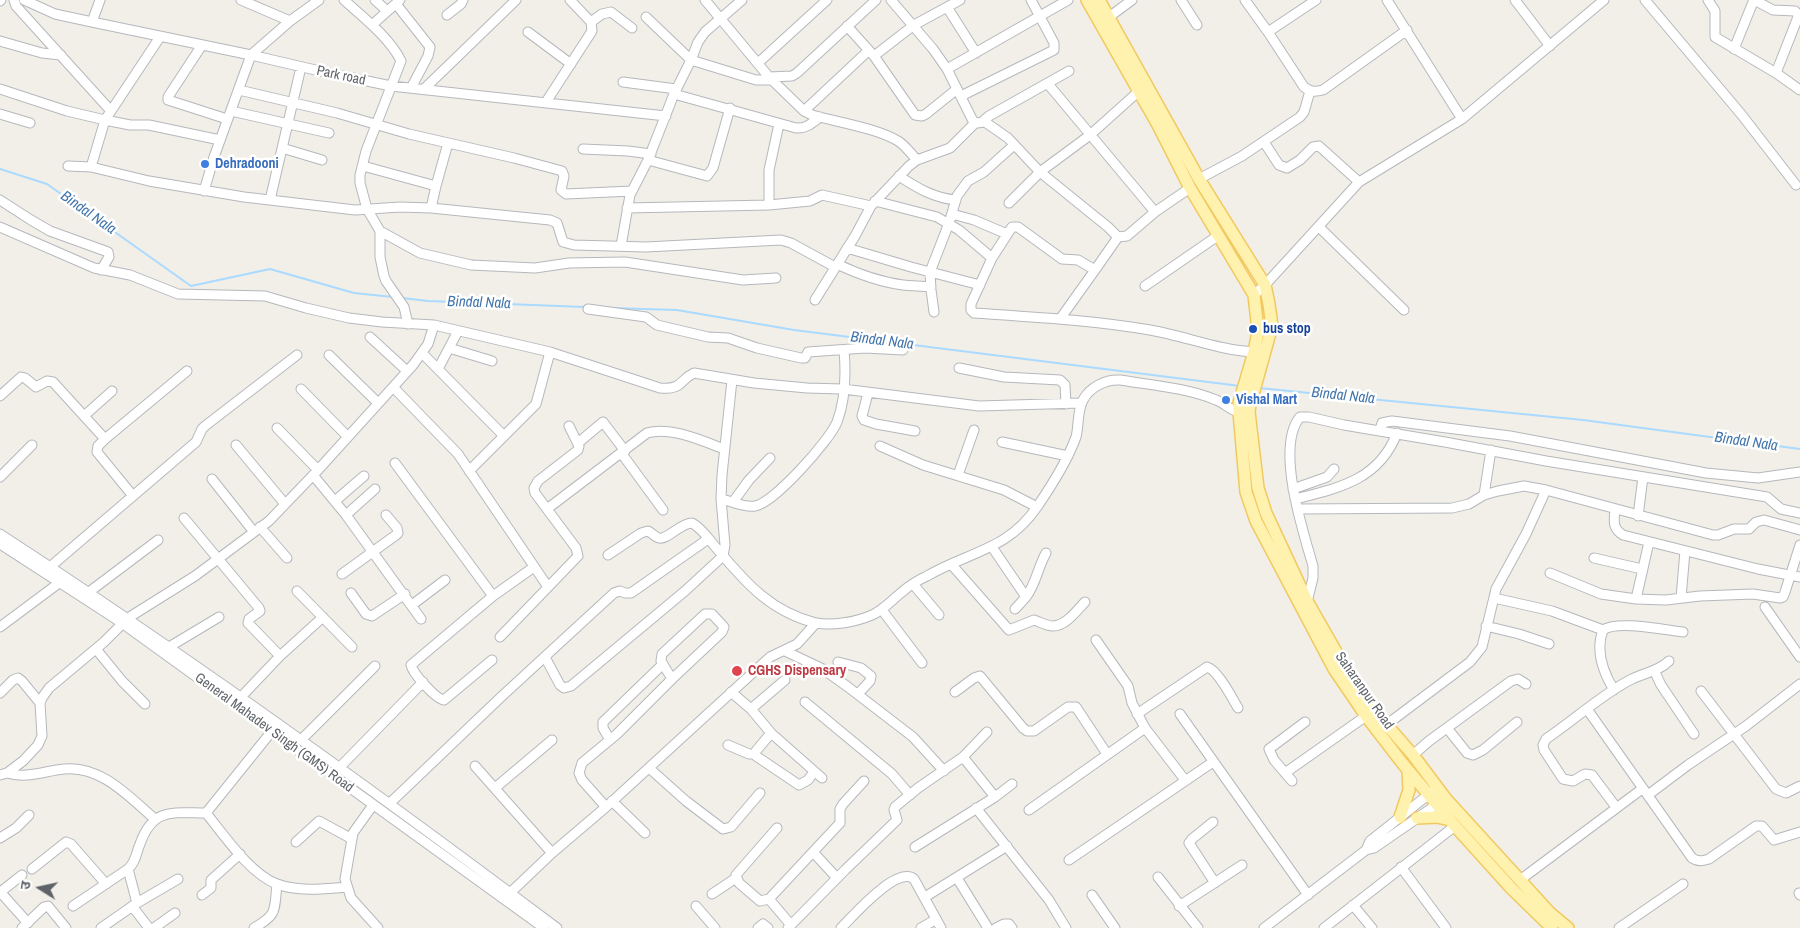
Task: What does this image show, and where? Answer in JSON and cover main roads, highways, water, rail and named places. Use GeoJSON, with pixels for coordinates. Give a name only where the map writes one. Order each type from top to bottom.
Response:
{"type":"FeatureCollection","features":[{"type":"Feature","properties":{"kind":"main road"},"geometry":{"type":"LineString","coordinates":[[1087,0],[1158,125],[1190,188],[1254,295],[1259,353]]}},
{"type":"Feature","properties":{"kind":"main road"},"geometry":{"type":"LineString","coordinates":[[1099,0],[1199,179],[1264,285],[1272,326],[1259,353]]}},
{"type":"Feature","properties":{"kind":"main road","name":"Saharanpur Road"},"geometry":{"type":"LineString","coordinates":[[1259,353],[1244,408],[1246,492],[1256,521],[1305,606],[1338,657],[1386,725],[1413,755],[1433,791]]}},
{"type":"Feature","properties":{"kind":"main road","name":"Saharanpur Road"},"geometry":{"type":"LineString","coordinates":[[1305,606],[1334,669],[1366,716],[1408,770],[1433,791],[1520,880],[1548,921]]}},
{"type":"Feature","properties":{"kind":"main road"},"geometry":{"type":"LineString","coordinates":[[1400,817],[1409,790],[1408,770]]}},
{"type":"Feature","properties":{"kind":"main road","name":"Saharanpur Road"},"geometry":{"type":"LineString","coordinates":[[1442,801],[1453,823],[1548,921],[1568,928]]}},
{"type":"Feature","properties":{"kind":"main road"},"geometry":{"type":"LineString","coordinates":[[1417,818],[1437,817],[1453,823]]}},
{"type":"Feature","properties":{"kind":"waterway","name":"Bindal Nala"},"geometry":{"type":"LineString","coordinates":[[0,169],[47,184],[191,286],[270,269],[354,293],[393,297]]}},
{"type":"Feature","properties":{"kind":"waterway","name":"Bindal Nala"},"geometry":{"type":"LineString","coordinates":[[402,298],[428,301],[585,307]]}},
{"type":"Feature","properties":{"kind":"waterway","name":"Bindal Nala"},"geometry":{"type":"LineString","coordinates":[[610,308],[677,310],[794,330],[1240,386]]}},
{"type":"Feature","properties":{"kind":"waterway","name":"Bindal Nala"},"geometry":{"type":"LineString","coordinates":[[1259,388],[1583,420],[1800,449]]}},
{"type":"Feature","properties":{"kind":"place","name":"Dehradooni"},"geometry":{"type":"Point","coordinates":[205,164]}},
{"type":"Feature","properties":{"kind":"place","name":"bus stop"},"geometry":{"type":"Point","coordinates":[1253,329]}},
{"type":"Feature","properties":{"kind":"place","name":"Vishal Mart"},"geometry":{"type":"Point","coordinates":[1226,400]}},
{"type":"Feature","properties":{"kind":"place","name":"CGHS Dispensary"},"geometry":{"type":"Point","coordinates":[737,671]}}]}
